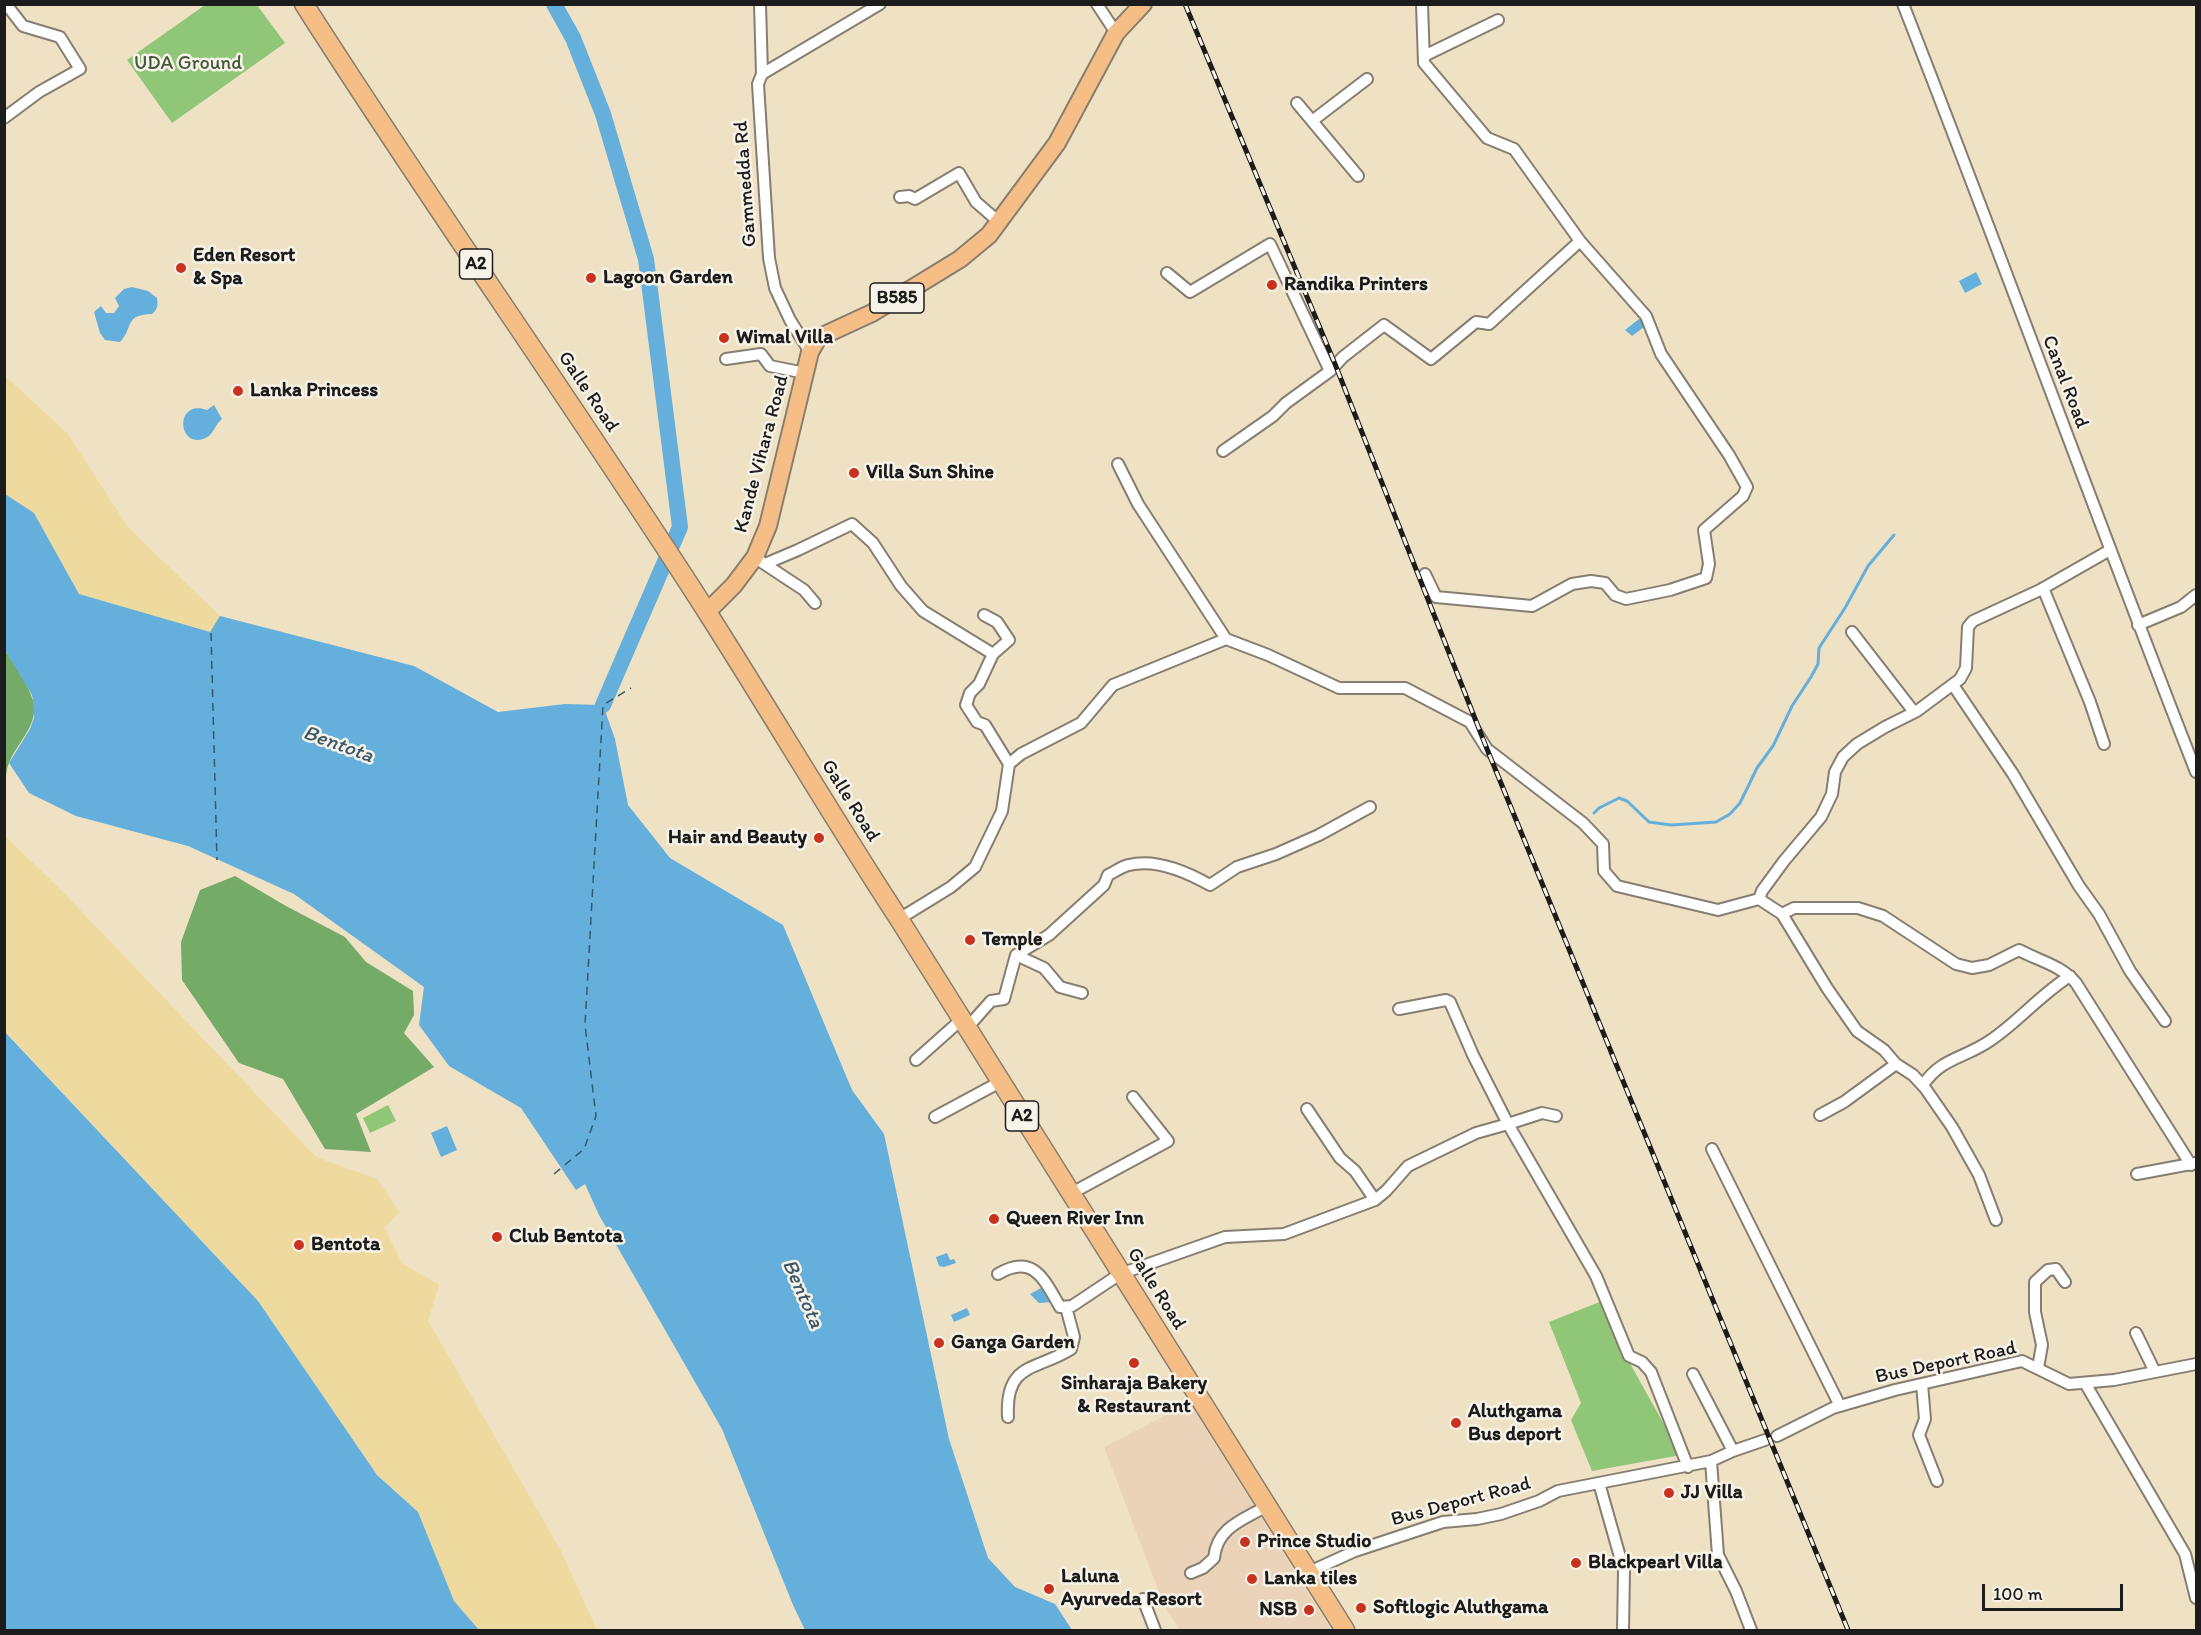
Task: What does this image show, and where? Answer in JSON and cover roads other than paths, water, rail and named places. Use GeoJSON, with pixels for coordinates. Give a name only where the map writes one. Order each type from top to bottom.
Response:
{"type":"FeatureCollection","features":[{"type":"Feature","properties":{"kind":"highway","name":"Galle Road"},"geometry":{"type":"LineString","coordinates":[[304,4],[429,196],[703,606],[853,849],[1345,1630]]}},
{"type":"Feature","properties":{"kind":"main road","name":"B585"},"geometry":{"type":"LineString","coordinates":[[810,352],[818,338],[872,313],[960,259],[989,235],[1057,143],[1116,33],[1143,4]]}},
{"type":"Feature","properties":{"kind":"main road","name":"Kande Vihara Road"},"geometry":{"type":"LineString","coordinates":[[703,606],[734,585],[760,561],[810,352]]}},
{"type":"Feature","properties":{"kind":"street"},"geometry":{"type":"LineString","coordinates":[[4,118],[39,92],[80,69],[60,37],[23,26],[6,4]]}},
{"type":"Feature","properties":{"kind":"street","name":"Gammedda Rd"},"geometry":{"type":"LineString","coordinates":[[760,4],[762,74],[758,84],[769,258],[776,288],[790,320],[810,352]]}},
{"type":"Feature","properties":{"kind":"street"},"geometry":{"type":"LineString","coordinates":[[762,74],[880,4]]}},
{"type":"Feature","properties":{"kind":"street"},"geometry":{"type":"LineString","coordinates":[[1097,4],[1116,33]]}},
{"type":"Feature","properties":{"kind":"street"},"geometry":{"type":"LineString","coordinates":[[1422,4],[1424,63],[1487,138],[1514,149],[1580,241],[1646,316],[1661,354],[1729,455],[1747,487],[1743,496],[1704,530],[1709,564],[1706,578],[1670,590],[1626,599],[1615,595],[1605,583],[1591,581],[1572,584],[1532,606],[1436,597],[1425,574]]}},
{"type":"Feature","properties":{"kind":"street","name":"Canal Road"},"geometry":{"type":"LineString","coordinates":[[1903,4],[2196,772]]}},
{"type":"Feature","properties":{"kind":"street"},"geometry":{"type":"LineString","coordinates":[[1424,56],[1498,20]]}},
{"type":"Feature","properties":{"kind":"street"},"geometry":{"type":"LineString","coordinates":[[1312,121],[1367,79]]}},
{"type":"Feature","properties":{"kind":"street"},"geometry":{"type":"LineString","coordinates":[[1297,103],[1358,176]]}},
{"type":"Feature","properties":{"kind":"street"},"geometry":{"type":"LineString","coordinates":[[900,197],[909,196],[915,199],[959,173],[976,202],[999,222]]}},
{"type":"Feature","properties":{"kind":"street"},"geometry":{"type":"LineString","coordinates":[[1223,451],[1273,416],[1286,403],[1330,371],[1343,357],[1384,325],[1431,360],[1476,322],[1489,324],[1580,241]]}},
{"type":"Feature","properties":{"kind":"street"},"geometry":{"type":"LineString","coordinates":[[1167,273],[1190,292],[1270,244],[1330,371]]}},
{"type":"Feature","properties":{"kind":"street"},"geometry":{"type":"LineString","coordinates":[[726,359],[761,354],[770,366],[805,373]]}},
{"type":"Feature","properties":{"kind":"street"},"geometry":{"type":"LineString","coordinates":[[1118,464],[1138,504],[1226,639],[1268,655],[1339,688],[1405,688],[1470,722],[1487,749],[1583,823],[1603,844],[1604,871],[1617,886],[1718,910],[1759,899],[1782,914],[1827,987],[1857,1030],[1884,1050],[1896,1064],[1923,1085],[1952,1127],[1974,1165],[1996,1220]]}},
{"type":"Feature","properties":{"kind":"street"},"geometry":{"type":"LineString","coordinates":[[760,561],[798,550],[852,524],[873,543],[902,586],[923,611],[993,654]]}},
{"type":"Feature","properties":{"kind":"street"},"geometry":{"type":"LineString","coordinates":[[1759,899],[1762,891],[1784,861],[1821,816],[1832,794],[1835,772],[1843,757],[1857,744],[1914,712],[1960,680],[1966,668],[1968,627],[1973,621],[2043,588],[2110,550]]}},
{"type":"Feature","properties":{"kind":"street"},"geometry":{"type":"LineString","coordinates":[[760,561],[804,590],[815,603]]}},
{"type":"Feature","properties":{"kind":"street"},"geometry":{"type":"LineString","coordinates":[[2043,588],[2090,702],[2104,744]]}},
{"type":"Feature","properties":{"kind":"street"},"geometry":{"type":"LineString","coordinates":[[2138,625],[2181,607],[2196,595]]}},
{"type":"Feature","properties":{"kind":"street"},"geometry":{"type":"LineString","coordinates":[[899,919],[951,887],[975,867],[1002,811],[1009,764],[985,725],[976,722],[966,705],[970,693],[979,684],[993,654],[1009,640],[997,622],[984,615]]}},
{"type":"Feature","properties":{"kind":"street"},"geometry":{"type":"LineString","coordinates":[[1852,632],[1914,712]]}},
{"type":"Feature","properties":{"kind":"street"},"geometry":{"type":"LineString","coordinates":[[1009,764],[1021,754],[1081,723],[1113,685],[1226,639]]}},
{"type":"Feature","properties":{"kind":"street"},"geometry":{"type":"LineString","coordinates":[[1953,685],[2013,774],[2079,886],[2099,914],[2130,971],[2165,1021]]}},
{"type":"Feature","properties":{"kind":"street"},"geometry":{"type":"LineString","coordinates":[[916,1060],[991,1001],[1004,999],[1016,954],[1048,935],[1104,885],[1108,875],[1129,865],[1148,864],[1189,873],[1210,885],[1236,867],[1276,854],[1319,835],[1370,807]]}},
{"type":"Feature","properties":{"kind":"street"},"geometry":{"type":"LineString","coordinates":[[1782,914],[1794,908],[1857,908],[1882,916],[1956,964],[1972,968],[1989,965],[2019,950],[2038,961],[2059,967],[2070,976],[2194,1164],[2137,1174]]}},
{"type":"Feature","properties":{"kind":"street"},"geometry":{"type":"LineString","coordinates":[[1016,954],[1044,968],[1060,987],[1082,993]]}},
{"type":"Feature","properties":{"kind":"street"},"geometry":{"type":"LineString","coordinates":[[1923,1085],[1931,1074],[1945,1062],[1968,1054],[1992,1039],[2049,990],[2070,976]]}},
{"type":"Feature","properties":{"kind":"street"},"geometry":{"type":"LineString","coordinates":[[1399,1009],[1446,1000],[1450,1002],[1473,1055],[1508,1124],[1596,1276],[1629,1356],[1642,1362],[1651,1372],[1688,1467]]}},
{"type":"Feature","properties":{"kind":"street"},"geometry":{"type":"LineString","coordinates":[[1820,1114],[1854,1095],[1896,1064]]}},
{"type":"Feature","properties":{"kind":"street"},"geometry":{"type":"LineString","coordinates":[[935,1117],[1000,1082]]}},
{"type":"Feature","properties":{"kind":"street"},"geometry":{"type":"LineString","coordinates":[[1070,1194],[1168,1141],[1133,1097]]}},
{"type":"Feature","properties":{"kind":"street"},"geometry":{"type":"LineString","coordinates":[[1307,1109],[1340,1158],[1355,1171],[1376,1200]]}},
{"type":"Feature","properties":{"kind":"street"},"geometry":{"type":"LineString","coordinates":[[998,1274],[1018,1265],[1027,1265],[1040,1275],[1060,1307],[1072,1306],[1120,1274],[1225,1237],[1284,1234],[1376,1200],[1408,1166],[1476,1133],[1542,1113],[1556,1116]]}},
{"type":"Feature","properties":{"kind":"street"},"geometry":{"type":"LineString","coordinates":[[1712,1149],[1840,1406]]}},
{"type":"Feature","properties":{"kind":"street"},"geometry":{"type":"LineString","coordinates":[[2038,1368],[2042,1345],[2035,1312],[2035,1282],[2048,1270],[2056,1269],[2065,1282]]}},
{"type":"Feature","properties":{"kind":"street"},"geometry":{"type":"LineString","coordinates":[[1008,1417],[1007,1399],[1010,1388],[1020,1373],[1071,1349],[1074,1336],[1066,1307]]}},
{"type":"Feature","properties":{"kind":"street"},"geometry":{"type":"LineString","coordinates":[[2136,1333],[2155,1372]]}},
{"type":"Feature","properties":{"kind":"street","name":"Bus Deport Road"},"geometry":{"type":"LineString","coordinates":[[1777,1436],[1840,1406],[2022,1361],[2069,1384],[2196,1364]]}},
{"type":"Feature","properties":{"kind":"street"},"geometry":{"type":"LineString","coordinates":[[1694,1374],[1733,1451]]}},
{"type":"Feature","properties":{"kind":"street"},"geometry":{"type":"LineString","coordinates":[[2085,1383],[2185,1554],[2196,1598]]}},
{"type":"Feature","properties":{"kind":"street"},"geometry":{"type":"LineString","coordinates":[[1922,1384],[1925,1419],[1919,1435],[1936,1481]]}},
{"type":"Feature","properties":{"kind":"street","name":"Bus Deport Road"},"geometry":{"type":"LineString","coordinates":[[1309,1572],[1355,1551],[1443,1522],[1501,1514],[1539,1501],[1558,1491],[1688,1467],[1711,1461],[1765,1440]]}},
{"type":"Feature","properties":{"kind":"street"},"geometry":{"type":"LineString","coordinates":[[1711,1461],[1718,1555],[1736,1591],[1750,1630]]}},
{"type":"Feature","properties":{"kind":"street"},"geometry":{"type":"LineString","coordinates":[[1599,1484],[1624,1571],[1623,1630]]}},
{"type":"Feature","properties":{"kind":"street"},"geometry":{"type":"LineString","coordinates":[[1191,1574],[1203,1568],[1214,1558],[1215,1549],[1224,1532],[1267,1506]]}},
{"type":"Feature","properties":{"kind":"street"},"geometry":{"type":"LineString","coordinates":[[2185,1554],[2196,1551]]}},
{"type":"Feature","properties":{"kind":"street"},"geometry":{"type":"LineString","coordinates":[[1143,1599],[1155,1630]]}},
{"type":"Feature","properties":{"kind":"water"},"geometry":{"type":"Polygon","coordinates":[[[1976,272],[1982,284],[1965,293],[1959,281],[1976,272]]]}},
{"type":"Feature","properties":{"kind":"water"},"geometry":{"type":"Polygon","coordinates":[[[132,287],[148,291],[157,298],[156,309],[152,314],[133,320],[120,342],[105,340],[100,333],[94,312],[101,306],[106,313],[114,313],[119,306],[115,298],[124,289],[132,287]]]}},
{"type":"Feature","properties":{"kind":"water"},"geometry":{"type":"Polygon","coordinates":[[[1639,319],[1643,321],[1644,327],[1632,336],[1625,330],[1639,319]]]}},
{"type":"Feature","properties":{"kind":"water"},"geometry":{"type":"Polygon","coordinates":[[[214,405],[222,419],[212,433],[203,439],[194,440],[188,436],[183,423],[189,411],[197,408],[207,410],[214,405]]]}},
{"type":"Feature","properties":{"kind":"water"},"geometry":{"type":"Polygon","coordinates":[[[5,494],[34,513],[79,594],[210,632],[220,616],[414,666],[498,712],[565,704],[603,705],[615,739],[628,805],[670,858],[783,925],[852,1090],[884,1134],[949,1439],[988,1558],[1015,1587],[1055,1604],[1072,1630],[805,1630],[722,1429],[599,1215],[585,1184],[576,1190],[521,1108],[449,1066],[419,1025],[424,987],[294,894],[188,846],[76,816],[29,793],[9,763],[30,729],[34,718],[34,706],[32,695],[5,650],[5,494]]]}},
{"type":"Feature","properties":{"kind":"water"},"geometry":{"type":"Polygon","coordinates":[[[4,1031],[258,1301],[377,1475],[418,1512],[454,1601],[479,1630],[5,1630],[4,1031]]]}},
{"type":"Feature","properties":{"kind":"water"},"geometry":{"type":"Polygon","coordinates":[[[447,1126],[457,1150],[441,1157],[431,1133],[447,1126]]]}},
{"type":"Feature","properties":{"kind":"water"},"geometry":{"type":"Polygon","coordinates":[[[947,1253],[950,1260],[954,1259],[956,1263],[944,1267],[939,1266],[936,1257],[947,1253]]]}},
{"type":"Feature","properties":{"kind":"water"},"geometry":{"type":"Polygon","coordinates":[[[1043,1287],[1052,1302],[1039,1303],[1030,1294],[1043,1287]]]}},
{"type":"Feature","properties":{"kind":"water"},"geometry":{"type":"Polygon","coordinates":[[[967,1308],[970,1315],[954,1322],[951,1315],[967,1308]]]}},
{"type":"Feature","properties":{"kind":"waterway"},"geometry":{"type":"LineString","coordinates":[[554,4],[573,38],[603,114],[646,259],[680,527],[603,705]]}},
{"type":"Feature","properties":{"kind":"waterway"},"geometry":{"type":"LineString","coordinates":[[1594,813],[1619,798],[1627,801],[1649,822],[1671,825],[1716,822],[1730,814],[1740,803],[1757,768],[1773,746],[1792,706],[1818,664],[1819,648],[1845,608],[1868,566],[1894,535]]}},
{"type":"Feature","properties":{"kind":"railway"},"geometry":{"type":"LineString","coordinates":[[1185,4],[1335,364],[1487,749],[1848,1630]]}},
{"type":"Feature","properties":{"kind":"place","name":"Eden Resort & Spa"},"geometry":{"type":"Point","coordinates":[181,268]}},
{"type":"Feature","properties":{"kind":"place","name":"Lagoon Garden"},"geometry":{"type":"Point","coordinates":[591,278]}},
{"type":"Feature","properties":{"kind":"place","name":"Randika Printers"},"geometry":{"type":"Point","coordinates":[1272,285]}},
{"type":"Feature","properties":{"kind":"place","name":"Wimal Villa"},"geometry":{"type":"Point","coordinates":[724,338]}},
{"type":"Feature","properties":{"kind":"place","name":"Lanka Princess"},"geometry":{"type":"Point","coordinates":[238,391]}},
{"type":"Feature","properties":{"kind":"place","name":"Villa Sun Shine"},"geometry":{"type":"Point","coordinates":[854,473]}},
{"type":"Feature","properties":{"kind":"place","name":"Hair and Beauty"},"geometry":{"type":"Point","coordinates":[819,838]}},
{"type":"Feature","properties":{"kind":"place","name":"Temple"},"geometry":{"type":"Point","coordinates":[970,940]}},
{"type":"Feature","properties":{"kind":"place","name":"Queen River Inn"},"geometry":{"type":"Point","coordinates":[994,1219]}},
{"type":"Feature","properties":{"kind":"place","name":"Club Bentota"},"geometry":{"type":"Point","coordinates":[497,1237]}},
{"type":"Feature","properties":{"kind":"place","name":"Bentota"},"geometry":{"type":"Point","coordinates":[299,1245]}},
{"type":"Feature","properties":{"kind":"place","name":"Ganga Garden"},"geometry":{"type":"Point","coordinates":[939,1343]}},
{"type":"Feature","properties":{"kind":"place","name":"Sinharaja Bakery & Restaurant"},"geometry":{"type":"Point","coordinates":[1134,1363]}},
{"type":"Feature","properties":{"kind":"place","name":"Aluthgama Bus deport"},"geometry":{"type":"Point","coordinates":[1456,1423]}},
{"type":"Feature","properties":{"kind":"place","name":"JJ Villa"},"geometry":{"type":"Point","coordinates":[1669,1493]}},
{"type":"Feature","properties":{"kind":"place","name":"Prince Studio"},"geometry":{"type":"Point","coordinates":[1245,1542]}},
{"type":"Feature","properties":{"kind":"place","name":"Blackpearl Villa"},"geometry":{"type":"Point","coordinates":[1576,1563]}},
{"type":"Feature","properties":{"kind":"place","name":"Lanka tiles"},"geometry":{"type":"Point","coordinates":[1252,1579]}},
{"type":"Feature","properties":{"kind":"place","name":"Laluna Ayurveda Resort"},"geometry":{"type":"Point","coordinates":[1049,1589]}},
{"type":"Feature","properties":{"kind":"place","name":"Softlogic Aluthgama"},"geometry":{"type":"Point","coordinates":[1361,1608]}},
{"type":"Feature","properties":{"kind":"place","name":"NSB"},"geometry":{"type":"Point","coordinates":[1309,1610]}},
{"type":"Feature","properties":{"kind":"park label","name":"UDA Ground"},"geometry":{"type":"Point","coordinates":[188,64]}}]}
